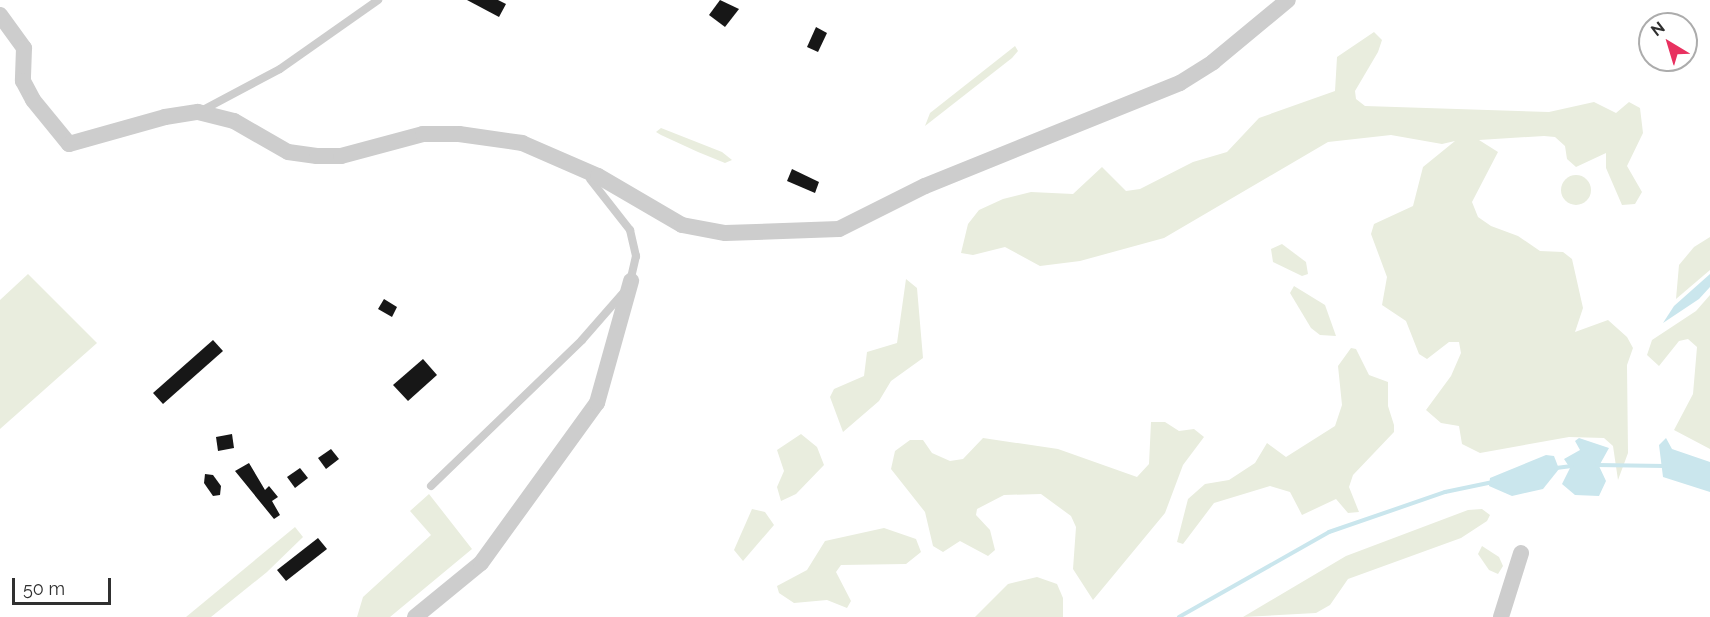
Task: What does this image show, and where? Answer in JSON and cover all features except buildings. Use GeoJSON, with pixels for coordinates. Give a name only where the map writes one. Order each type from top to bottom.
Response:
{"type":"FeatureCollection","features":[{"type":"Feature","properties":{"kind":"street"},"geometry":{"type":"LineString","coordinates":[[0,15],[24,48],[24,81],[33,100],[69,144],[165,117],[198,112],[234,121],[288,152],[341,156],[423,134],[459,134],[522,143],[697,229],[725,233],[839,229],[925,186],[1180,83],[1213,62],[1288,0]]}},
{"type":"Feature","properties":{"kind":"street"},"geometry":{"type":"LineString","coordinates":[[415,617],[481,563],[597,403],[631,281]]}},
{"type":"Feature","properties":{"kind":"street"},"geometry":{"type":"LineString","coordinates":[[1501,617],[1521,554]]}},
{"type":"Feature","properties":{"kind":"lane"},"geometry":{"type":"LineString","coordinates":[[198,112],[280,69],[378,0]]}},
{"type":"Feature","properties":{"kind":"lane"},"geometry":{"type":"LineString","coordinates":[[431,486],[582,340],[631,281],[636,256],[630,230],[598,186],[575,168]]}},
{"type":"Feature","properties":{"kind":"shaded area"},"geometry":{"type":"Polygon","coordinates":[[[1374,32],[1382,40],[1378,52],[1355,91],[1356,99],[1365,106],[1549,112],[1594,102],[1616,113],[1629,102],[1640,108],[1643,133],[1627,166],[1642,192],[1635,204],[1622,205],[1606,168],[1606,153],[1576,167],[1567,159],[1565,146],[1555,137],[1544,136],[1479,140],[1498,152],[1472,202],[1478,217],[1491,226],[1518,236],[1540,251],[1563,252],[1572,259],[1583,308],[1575,332],[1608,320],[1627,337],[1633,348],[1627,365],[1628,453],[1618,480],[1613,446],[1604,438],[1569,437],[1480,453],[1462,444],[1459,426],[1441,423],[1426,410],[1451,376],[1461,353],[1459,342],[1449,342],[1427,359],[1419,354],[1406,321],[1382,305],[1387,277],[1371,234],[1374,224],[1413,206],[1423,167],[1455,141],[1442,144],[1391,135],[1328,142],[1164,238],[1080,261],[1040,266],[1005,247],[973,255],[961,253],[968,224],[979,210],[1003,199],[1031,192],[1073,194],[1102,167],[1126,191],[1140,189],[1193,162],[1227,152],[1259,118],[1335,91],[1337,57],[1374,32]]]}},
{"type":"Feature","properties":{"kind":"shaded area"},"geometry":{"type":"Polygon","coordinates":[[[1015,46],[1018,51],[1012,58],[925,126],[930,113],[1015,46]]]}},
{"type":"Feature","properties":{"kind":"shaded area"},"geometry":{"type":"Polygon","coordinates":[[[661,128],[722,152],[732,160],[725,163],[698,152],[656,132],[661,128]]]}},
{"type":"Feature","properties":{"kind":"shaded area"},"geometry":{"type":"Polygon","coordinates":[[[1576,175],[1582,176],[1590,184],[1590,196],[1582,204],[1576,205],[1570,204],[1562,196],[1561,190],[1562,184],[1570,176],[1576,175]]]}},
{"type":"Feature","properties":{"kind":"shaded area"},"geometry":{"type":"Polygon","coordinates":[[[1710,237],[1710,270],[1676,299],[1679,265],[1694,247],[1710,237]]]}},
{"type":"Feature","properties":{"kind":"shaded area"},"geometry":{"type":"Polygon","coordinates":[[[1282,244],[1306,262],[1308,274],[1302,276],[1273,262],[1271,249],[1282,244]]]}},
{"type":"Feature","properties":{"kind":"shaded area"},"geometry":{"type":"Polygon","coordinates":[[[28,274],[97,343],[0,429],[0,300],[28,274]]]}},
{"type":"Feature","properties":{"kind":"shaded area"},"geometry":{"type":"Polygon","coordinates":[[[906,279],[917,288],[923,358],[891,381],[879,401],[843,432],[830,397],[834,389],[864,376],[867,352],[897,343],[906,279]]]}},
{"type":"Feature","properties":{"kind":"shaded area"},"geometry":{"type":"Polygon","coordinates":[[[1294,286],[1325,305],[1336,336],[1320,335],[1311,328],[1290,293],[1294,286]]]}},
{"type":"Feature","properties":{"kind":"shaded area"},"geometry":{"type":"Polygon","coordinates":[[[1710,295],[1710,449],[1674,430],[1693,394],[1697,347],[1688,339],[1679,341],[1659,366],[1647,355],[1652,340],[1696,311],[1710,295]]]}},
{"type":"Feature","properties":{"kind":"shaded area"},"geometry":{"type":"Polygon","coordinates":[[[1351,348],[1356,349],[1369,375],[1388,382],[1388,406],[1394,425],[1394,432],[1353,475],[1349,487],[1359,512],[1348,513],[1336,499],[1302,515],[1290,492],[1270,486],[1214,503],[1183,544],[1177,542],[1188,499],[1205,484],[1229,480],[1255,463],[1267,443],[1286,457],[1335,426],[1342,405],[1338,366],[1351,348]]]}},
{"type":"Feature","properties":{"kind":"shaded area"},"geometry":{"type":"Polygon","coordinates":[[[1151,422],[1165,422],[1179,431],[1194,429],[1204,437],[1183,465],[1165,513],[1093,600],[1073,569],[1076,527],[1071,516],[1041,494],[1004,495],[977,509],[976,515],[990,530],[995,550],[988,556],[960,541],[943,552],[933,546],[925,512],[891,469],[895,451],[910,440],[923,440],[932,453],[950,461],[963,459],[983,438],[1058,449],[1137,477],[1149,464],[1151,422]]]}},
{"type":"Feature","properties":{"kind":"shaded area"},"geometry":{"type":"Polygon","coordinates":[[[801,434],[817,447],[824,465],[796,494],[781,501],[777,487],[784,471],[777,450],[801,434]]]}},
{"type":"Feature","properties":{"kind":"shaded area"},"geometry":{"type":"Polygon","coordinates":[[[429,494],[472,549],[390,617],[357,617],[363,597],[431,535],[410,511],[429,494]]]}},
{"type":"Feature","properties":{"kind":"shaded area"},"geometry":{"type":"Polygon","coordinates":[[[752,509],[765,512],[774,525],[743,561],[734,550],[752,509]]]}},
{"type":"Feature","properties":{"kind":"shaded area"},"geometry":{"type":"Polygon","coordinates":[[[1482,509],[1490,515],[1487,521],[1461,538],[1348,579],[1330,605],[1316,613],[1243,617],[1346,556],[1468,510],[1482,509]]]}},
{"type":"Feature","properties":{"kind":"shaded area"},"geometry":{"type":"Polygon","coordinates":[[[295,527],[303,537],[267,572],[211,617],[186,617],[295,527]]]}},
{"type":"Feature","properties":{"kind":"shaded area"},"geometry":{"type":"Polygon","coordinates":[[[884,528],[916,539],[921,552],[906,564],[841,565],[836,572],[851,601],[847,608],[827,600],[794,603],[779,593],[777,586],[807,570],[825,541],[884,528]]]}},
{"type":"Feature","properties":{"kind":"shaded area"},"geometry":{"type":"Polygon","coordinates":[[[1482,546],[1499,557],[1503,566],[1498,574],[1489,570],[1478,554],[1482,546]]]}},
{"type":"Feature","properties":{"kind":"shaded area"},"geometry":{"type":"Polygon","coordinates":[[[1037,577],[1057,584],[1063,598],[1063,617],[975,617],[1008,584],[1037,577]]]}},
{"type":"Feature","properties":{"kind":"water"},"geometry":{"type":"Polygon","coordinates":[[[1710,274],[1710,287],[1699,299],[1663,323],[1674,306],[1710,274]]]}},
{"type":"Feature","properties":{"kind":"water"},"geometry":{"type":"Polygon","coordinates":[[[1579,438],[1609,448],[1599,466],[1606,481],[1599,496],[1575,495],[1562,484],[1570,468],[1564,459],[1580,450],[1575,441],[1579,438]]]}},
{"type":"Feature","properties":{"kind":"water"},"geometry":{"type":"Polygon","coordinates":[[[1666,438],[1672,449],[1710,462],[1710,492],[1663,477],[1659,445],[1666,438]]]}},
{"type":"Feature","properties":{"kind":"water"},"geometry":{"type":"Polygon","coordinates":[[[1546,455],[1554,456],[1559,469],[1543,489],[1512,496],[1489,486],[1490,478],[1546,455]]]}},
{"type":"Feature","properties":{"kind":"waterway"},"geometry":{"type":"LineString","coordinates":[[1597,465],[1665,466]]}},
{"type":"Feature","properties":{"kind":"waterway"},"geometry":{"type":"LineString","coordinates":[[1556,468],[1572,466]]}},
{"type":"Feature","properties":{"kind":"waterway"},"geometry":{"type":"LineString","coordinates":[[1179,617],[1329,532],[1445,492],[1493,482]]}}]}
